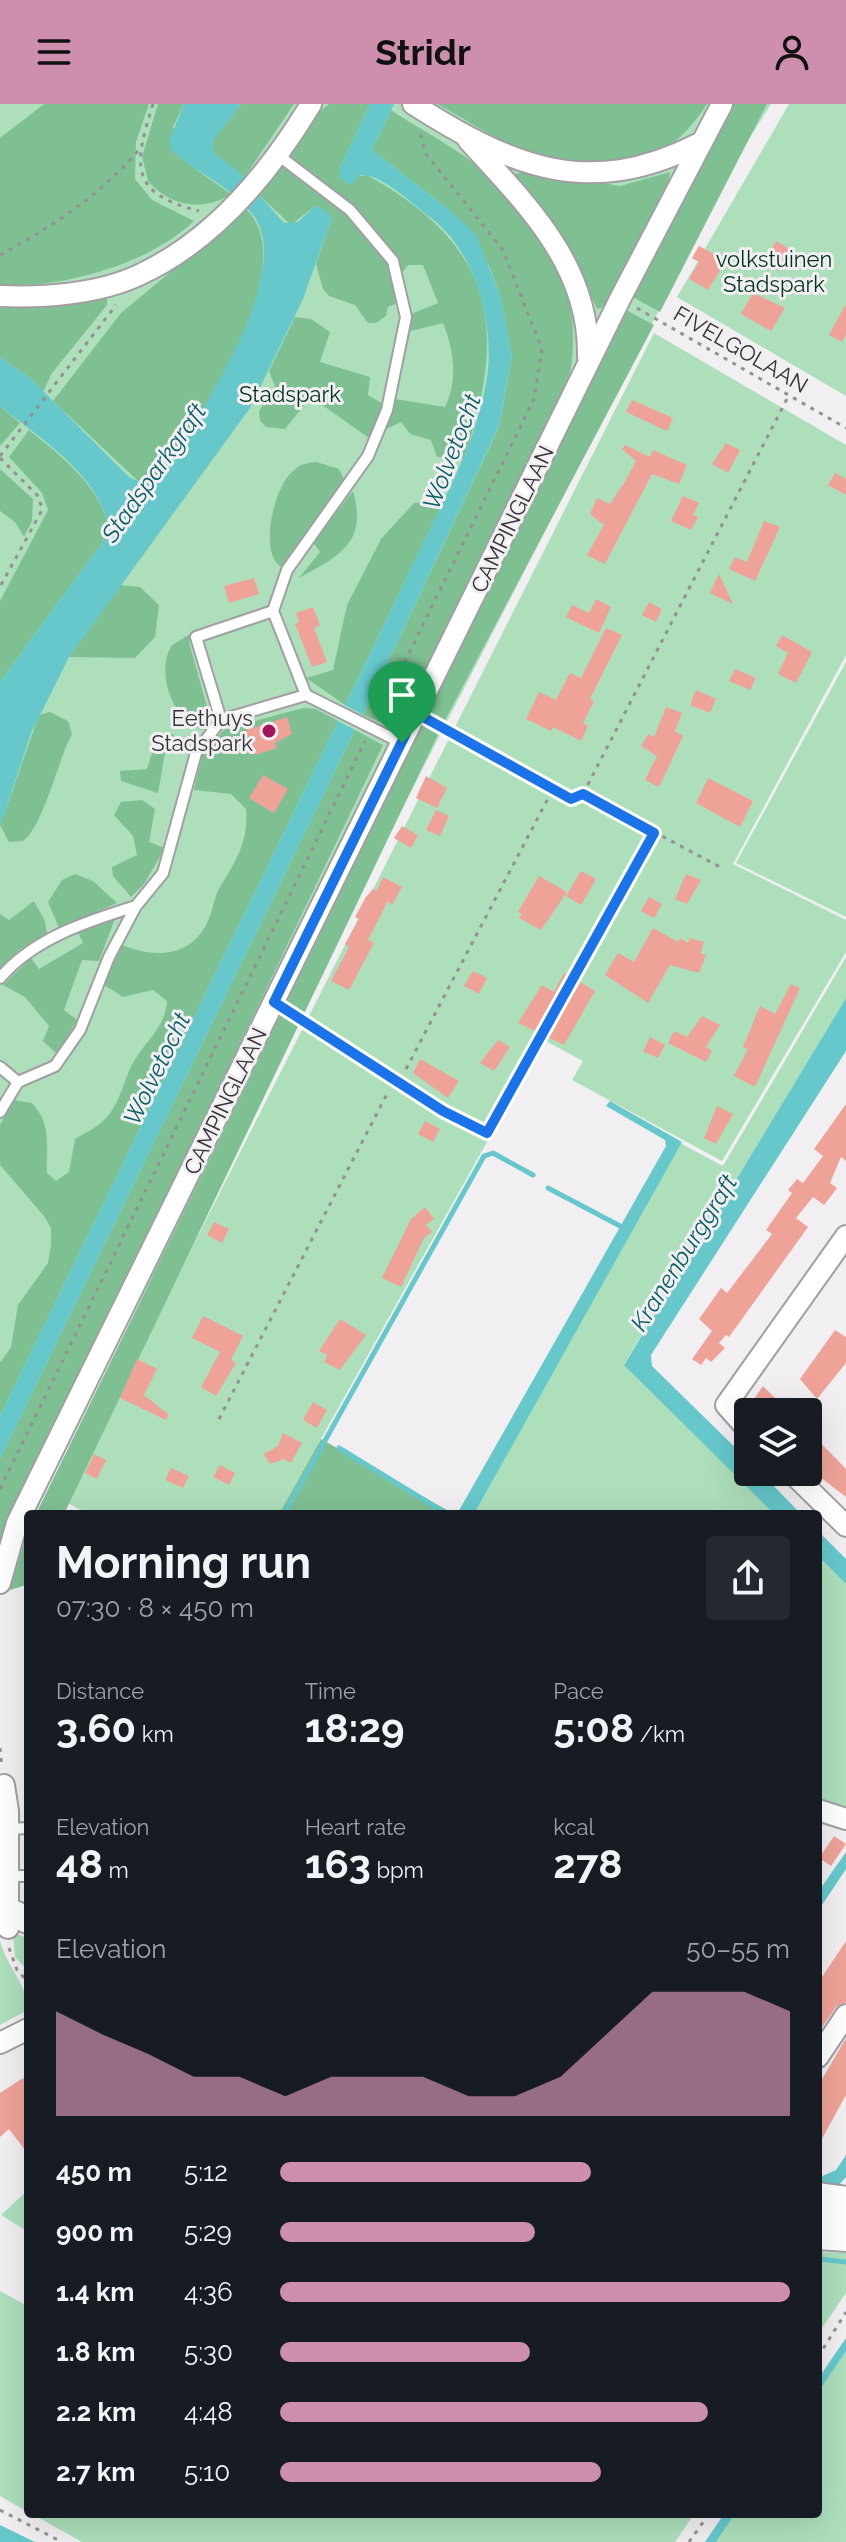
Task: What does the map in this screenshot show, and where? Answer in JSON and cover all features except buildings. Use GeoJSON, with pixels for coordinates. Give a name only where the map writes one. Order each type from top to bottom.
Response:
{"type":"FeatureCollection","features":[{"type":"Feature","properties":{"kind":"street"},"geometry":{"type":"LineString","coordinates":[[0,296],[30,298],[89,289],[138,276],[174,255],[257,182],[311,104]]}},
{"type":"Feature","properties":{"kind":"street","name":"CAMPINGLAAN"},"geometry":{"type":"LineString","coordinates":[[413,104],[465,137],[542,167],[580,174],[642,168],[698,144]]}},
{"type":"Feature","properties":{"kind":"street","name":"CAMPINGLAAN"},"geometry":{"type":"LineString","coordinates":[[0,1583],[17,1523],[620,299],[698,144],[722,104]]}},
{"type":"Feature","properties":{"kind":"street","name":"CAMPINGLAAN"},"geometry":{"type":"LineString","coordinates":[[465,137],[533,212],[565,261],[583,302],[589,329],[588,364]]}},
{"type":"Feature","properties":{"kind":"street"},"geometry":{"type":"LineString","coordinates":[[734,1414],[726,1405],[846,1236]]}},
{"type":"Feature","properties":{"kind":"street"},"geometry":{"type":"LineString","coordinates":[[805,1486],[846,1526]]}},
{"type":"Feature","properties":{"kind":"street"},"geometry":{"type":"LineString","coordinates":[[4,1785],[18,1828],[19,1876],[12,1921]]}},
{"type":"Feature","properties":{"kind":"street"},"geometry":{"type":"LineString","coordinates":[[822,1811],[846,1819]]}},
{"type":"Feature","properties":{"kind":"street"},"geometry":{"type":"LineString","coordinates":[[822,2051],[846,2015]]}},
{"type":"Feature","properties":{"kind":"street"},"geometry":{"type":"LineString","coordinates":[[0,2043],[24,2031]]}},
{"type":"Feature","properties":{"kind":"street"},"geometry":{"type":"LineString","coordinates":[[822,2197],[846,2200]]}},
{"type":"Feature","properties":{"kind":"street"},"geometry":{"type":"LineString","coordinates":[[822,2218],[846,2221]]}},
{"type":"Feature","properties":{"kind":"street"},"geometry":{"type":"LineString","coordinates":[[822,2239],[846,2241]]}},
{"type":"Feature","properties":{"kind":"lane"},"geometry":{"type":"LineString","coordinates":[[278,155],[350,210],[393,261],[406,317],[387,410],[368,456],[287,570],[273,611],[306,695]]}},
{"type":"Feature","properties":{"kind":"lane"},"geometry":{"type":"LineString","coordinates":[[221,720],[196,637],[273,611]]}},
{"type":"Feature","properties":{"kind":"lane"},"geometry":{"type":"LineString","coordinates":[[0,1112],[18,1082],[55,1066],[68,1052],[109,957],[136,906],[163,873],[196,753],[221,720],[306,695],[402,743]]}},
{"type":"Feature","properties":{"kind":"lane"},"geometry":{"type":"LineString","coordinates":[[0,978],[31,950],[67,930],[136,906]]}},
{"type":"Feature","properties":{"kind":"lane"},"geometry":{"type":"LineString","coordinates":[[274,1002],[395,1080],[487,1133]]}},
{"type":"Feature","properties":{"kind":"lane"},"geometry":{"type":"LineString","coordinates":[[0,1067],[18,1082]]}},
{"type":"Feature","properties":{"kind":"path"},"geometry":{"type":"LineString","coordinates":[[153,104],[138,151],[138,167],[153,193],[178,206],[201,211],[215,222]]}},
{"type":"Feature","properties":{"kind":"path"},"geometry":{"type":"LineString","coordinates":[[0,1489],[369,727],[534,399],[542,349],[503,250],[426,154],[420,129]]}},
{"type":"Feature","properties":{"kind":"path"},"geometry":{"type":"LineString","coordinates":[[0,255],[55,225],[85,202],[138,151]]}},
{"type":"Feature","properties":{"kind":"path","name":"FIVELGOLAAN"},"geometry":{"type":"LineString","coordinates":[[620,299],[846,428]]}},
{"type":"Feature","properties":{"kind":"path"},"geometry":{"type":"LineString","coordinates":[[0,587],[42,510],[39,497],[0,457],[117,304]]}},
{"type":"Feature","properties":{"kind":"path"},"geometry":{"type":"LineString","coordinates":[[416,713],[571,799],[583,794],[789,395]]}},
{"type":"Feature","properties":{"kind":"path"},"geometry":{"type":"LineString","coordinates":[[219,1419],[395,1080],[407,1068],[553,789]]}},
{"type":"Feature","properties":{"kind":"path"},"geometry":{"type":"LineString","coordinates":[[583,794],[720,867]]}},
{"type":"Feature","properties":{"kind":"path"},"geometry":{"type":"LineString","coordinates":[[487,1133],[654,833]]}},
{"type":"Feature","properties":{"kind":"path"},"geometry":{"type":"LineString","coordinates":[[12,1921],[12,1961],[24,1977]]}},
{"type":"Feature","properties":{"kind":"path"},"geometry":{"type":"LineString","coordinates":[[822,2351],[846,2312]]}},
{"type":"Feature","properties":{"kind":"path"},"geometry":{"type":"LineString","coordinates":[[0,2510],[62,2542]]}},
{"type":"Feature","properties":{"kind":"path"},"geometry":{"type":"LineString","coordinates":[[689,2542],[706,2518]]}},
{"type":"Feature","properties":{"kind":"green space","name":"Stadspark"},"geometry":{"type":"Polygon","coordinates":[[[0,104],[771,104],[739,155],[405,803],[28,1510],[24,1510],[24,1518],[1,1561],[0,1591],[0,104]]]}},
{"type":"Feature","properties":{"kind":"green space"},"geometry":{"type":"Polygon","coordinates":[[[44,104],[149,104],[136,142],[135,179],[152,200],[194,221],[153,250],[103,270],[51,283],[0,287],[0,138],[44,104]]]}},
{"type":"Feature","properties":{"kind":"green space"},"geometry":{"type":"Polygon","coordinates":[[[158,104],[184,104],[173,127],[197,170],[231,194],[210,203],[188,204],[166,197],[148,181],[142,157],[158,104]]]}},
{"type":"Feature","properties":{"kind":"green space"},"geometry":{"type":"Polygon","coordinates":[[[241,104],[294,104],[244,178],[213,152],[212,141],[241,104]]]}},
{"type":"Feature","properties":{"kind":"green space"},"geometry":{"type":"Polygon","coordinates":[[[329,104],[370,104],[340,168],[340,178],[367,175],[409,202],[442,230],[465,261],[480,293],[487,329],[486,368],[478,411],[464,458],[437,457],[431,440],[410,434],[401,422],[384,430],[395,399],[445,407],[452,387],[452,355],[443,323],[407,332],[411,314],[438,303],[423,265],[408,265],[393,285],[398,303],[388,307],[386,316],[376,323],[368,323],[355,305],[329,296],[323,289],[316,264],[332,218],[315,206],[291,225],[259,195],[319,112],[329,104]]]}},
{"type":"Feature","properties":{"kind":"green space"},"geometry":{"type":"Polygon","coordinates":[[[437,104],[707,104],[686,131],[661,153],[630,164],[592,165],[554,160],[523,151],[437,104]]]}},
{"type":"Feature","properties":{"kind":"green space"},"geometry":{"type":"Polygon","coordinates":[[[731,104],[767,104],[660,312],[629,295],[731,104]]]}},
{"type":"Feature","properties":{"kind":"green space","name":"volkstuinen Stadspark"},"geometry":{"type":"Polygon","coordinates":[[[789,104],[846,104],[846,396],[677,297],[789,104]]]}},
{"type":"Feature","properties":{"kind":"green space"},"geometry":{"type":"Polygon","coordinates":[[[391,110],[477,166],[531,221],[548,245],[560,270],[573,323],[568,386],[395,728],[363,715],[499,427],[512,356],[500,295],[489,266],[452,212],[372,150],[391,110]]]}},
{"type":"Feature","properties":{"kind":"green space"},"geometry":{"type":"Polygon","coordinates":[[[529,170],[620,186],[670,172],[668,187],[609,305],[597,309],[560,238],[511,175],[529,170]]]}},
{"type":"Feature","properties":{"kind":"green space"},"geometry":{"type":"Polygon","coordinates":[[[246,209],[261,235],[263,268],[254,306],[218,385],[196,422],[159,478],[139,482],[53,401],[121,313],[246,209]]]}},
{"type":"Feature","properties":{"kind":"green space"},"geometry":{"type":"Polygon","coordinates":[[[107,294],[107,305],[52,373],[43,392],[30,378],[0,357],[0,308],[41,306],[107,294]]]}},
{"type":"Feature","properties":{"kind":"green space"},"geometry":{"type":"Polygon","coordinates":[[[626,310],[654,325],[445,720],[66,1510],[38,1510],[626,310]]]}},
{"type":"Feature","properties":{"kind":"green space"},"geometry":{"type":"Polygon","coordinates":[[[295,317],[311,319],[330,332],[320,362],[370,377],[368,395],[383,404],[369,438],[318,402],[305,404],[285,429],[266,427],[260,421],[259,411],[275,386],[269,371],[295,317]]]}},
{"type":"Feature","properties":{"kind":"green space","name":"volkstuinen Stadspark"},"geometry":{"type":"Polygon","coordinates":[[[654,333],[846,445],[846,655],[733,864],[846,920],[846,952],[722,1161],[572,1080],[583,1061],[544,1040],[281,1510],[81,1510],[64,1501],[654,333]]]}},
{"type":"Feature","properties":{"kind":"green space"},"geometry":{"type":"Polygon","coordinates":[[[0,406],[20,423],[0,446],[0,406]]]}},
{"type":"Feature","properties":{"kind":"green space"},"geometry":{"type":"Polygon","coordinates":[[[29,430],[80,475],[99,502],[109,533],[0,682],[0,601],[48,510],[42,493],[9,457],[29,430]]]}},
{"type":"Feature","properties":{"kind":"green space"},"geometry":{"type":"Polygon","coordinates":[[[316,462],[339,469],[346,483],[283,568],[275,561],[271,550],[271,521],[275,505],[286,479],[293,471],[304,464],[316,462]]]}},
{"type":"Feature","properties":{"kind":"green space"},"geometry":{"type":"Polygon","coordinates":[[[0,469],[33,499],[32,521],[24,537],[15,522],[0,511],[0,469]]]}},
{"type":"Feature","properties":{"kind":"green space"},"geometry":{"type":"Polygon","coordinates":[[[353,491],[357,523],[347,546],[338,555],[299,578],[320,552],[313,542],[353,491]]]}},
{"type":"Feature","properties":{"kind":"green space"},"geometry":{"type":"Polygon","coordinates":[[[445,499],[345,705],[306,678],[333,670],[347,605],[381,539],[414,503],[445,499]]]}},
{"type":"Feature","properties":{"kind":"green space"},"geometry":{"type":"Polygon","coordinates":[[[120,585],[140,587],[159,605],[155,637],[135,658],[69,657],[120,585]]]}},
{"type":"Feature","properties":{"kind":"green space"},"geometry":{"type":"Polygon","coordinates":[[[193,632],[189,642],[211,721],[202,730],[182,716],[166,682],[165,669],[171,646],[193,632]]]}},
{"type":"Feature","properties":{"kind":"green space"},"geometry":{"type":"Polygon","coordinates":[[[846,662],[846,917],[736,863],[846,662]]]}},
{"type":"Feature","properties":{"kind":"green space"},"geometry":{"type":"Polygon","coordinates":[[[303,708],[316,709],[338,721],[0,1416],[0,1363],[11,1347],[18,1305],[48,1263],[51,1228],[0,1165],[0,1125],[14,1100],[32,1103],[45,1128],[47,1173],[56,1181],[69,1172],[75,1139],[99,1125],[111,1112],[134,1061],[159,1026],[166,1010],[167,1001],[153,990],[123,997],[104,985],[122,945],[158,953],[181,949],[191,943],[207,923],[217,893],[243,842],[246,809],[231,794],[194,790],[203,752],[225,729],[303,708]]]}},
{"type":"Feature","properties":{"kind":"green space"},"geometry":{"type":"Polygon","coordinates":[[[50,712],[68,721],[72,734],[37,822],[23,841],[9,842],[0,825],[39,715],[50,712]]]}},
{"type":"Feature","properties":{"kind":"green space"},"geometry":{"type":"Polygon","coordinates":[[[355,730],[383,745],[0,1545],[0,1459],[355,730]]]}},
{"type":"Feature","properties":{"kind":"green space"},"geometry":{"type":"Polygon","coordinates":[[[170,732],[177,738],[165,753],[158,793],[121,781],[120,771],[147,769],[154,746],[170,732]]]}},
{"type":"Feature","properties":{"kind":"green space"},"geometry":{"type":"Polygon","coordinates":[[[142,800],[155,809],[149,842],[165,848],[144,884],[131,897],[113,876],[112,867],[137,855],[133,836],[114,815],[121,802],[142,800]]]}},
{"type":"Feature","properties":{"kind":"green space"},"geometry":{"type":"Polygon","coordinates":[[[75,874],[93,881],[117,903],[59,928],[48,902],[62,880],[75,874]]]}},
{"type":"Feature","properties":{"kind":"green space"},"geometry":{"type":"Polygon","coordinates":[[[34,901],[45,921],[47,935],[20,949],[0,969],[0,914],[9,920],[34,901]]]}},
{"type":"Feature","properties":{"kind":"green space"},"geometry":{"type":"Polygon","coordinates":[[[116,916],[99,961],[82,960],[64,1010],[77,1020],[57,1054],[43,1041],[49,1026],[25,997],[3,985],[31,958],[39,969],[83,943],[77,930],[116,916]]]}},
{"type":"Feature","properties":{"kind":"green space"},"geometry":{"type":"Polygon","coordinates":[[[846,957],[846,998],[624,1364],[734,1474],[734,1486],[746,1486],[770,1510],[476,1510],[678,1142],[723,1166],[846,957]]]}},
{"type":"Feature","properties":{"kind":"green space"},"geometry":{"type":"Polygon","coordinates":[[[321,1439],[447,1510],[281,1510],[321,1439]]]}},
{"type":"Feature","properties":{"kind":"green space"},"geometry":{"type":"Polygon","coordinates":[[[24,1543],[24,1586],[10,1590],[24,1543]]]}},
{"type":"Feature","properties":{"kind":"green space"},"geometry":{"type":"Polygon","coordinates":[[[822,1560],[846,1584],[846,1812],[822,1804],[822,1560]]]}},
{"type":"Feature","properties":{"kind":"green space"},"geometry":{"type":"Polygon","coordinates":[[[13,1933],[24,1937],[24,1967],[15,1957],[13,1933]]]}},
{"type":"Feature","properties":{"kind":"green space"},"geometry":{"type":"Polygon","coordinates":[[[0,1940],[24,1992],[24,2012],[0,2025],[0,1940]]]}},
{"type":"Feature","properties":{"kind":"green space"},"geometry":{"type":"Polygon","coordinates":[[[24,2194],[24,2229],[1,2215],[24,2194]]]}},
{"type":"Feature","properties":{"kind":"green space"},"geometry":{"type":"Polygon","coordinates":[[[822,2252],[846,2253],[846,2293],[822,2328],[822,2252]]]}},
{"type":"Feature","properties":{"kind":"green space"},"geometry":{"type":"Polygon","coordinates":[[[0,2291],[24,2304],[24,2510],[0,2496],[0,2291]]]}},
{"type":"Feature","properties":{"kind":"green space"},"geometry":{"type":"Polygon","coordinates":[[[846,2351],[846,2542],[716,2542],[732,2518],[822,2518],[822,2387],[846,2351]]]}},
{"type":"Feature","properties":{"kind":"green space"},"geometry":{"type":"Polygon","coordinates":[[[39,2518],[691,2518],[675,2542],[82,2542],[39,2518]]]}},
{"type":"Feature","properties":{"kind":"water"},"geometry":{"type":"Polygon","coordinates":[[[184,104],[241,104],[213,141],[213,152],[240,173],[284,223],[298,222],[315,206],[324,209],[332,218],[303,299],[250,408],[69,657],[32,731],[0,825],[0,682],[109,533],[104,513],[83,477],[50,445],[0,406],[0,357],[30,378],[129,477],[140,481],[159,478],[234,353],[261,280],[264,248],[257,221],[240,200],[172,151],[169,141],[184,104]]]}},
{"type":"Feature","properties":{"kind":"water"},"geometry":{"type":"Polygon","coordinates":[[[370,104],[394,104],[372,150],[452,212],[476,235],[500,295],[512,355],[499,426],[363,715],[345,705],[462,462],[483,400],[489,357],[485,313],[479,290],[471,269],[447,232],[407,198],[378,179],[360,175],[350,185],[340,178],[340,168],[370,104]]]}},
{"type":"Feature","properties":{"kind":"water"},"geometry":{"type":"Polygon","coordinates":[[[338,721],[355,730],[0,1459],[0,1416],[338,721]]]}},
{"type":"Feature","properties":{"kind":"water"},"geometry":{"type":"Polygon","coordinates":[[[846,998],[846,1051],[651,1355],[652,1366],[734,1446],[734,1474],[624,1365],[846,998]]]}},
{"type":"Feature","properties":{"kind":"water"},"geometry":{"type":"Polygon","coordinates":[[[610,1101],[682,1142],[476,1510],[459,1510],[666,1146],[665,1140],[606,1106],[610,1101]]]}},
{"type":"Feature","properties":{"kind":"water"},"geometry":{"type":"Polygon","coordinates":[[[746,1486],[774,1486],[797,1510],[770,1510],[746,1486]]]}},
{"type":"Feature","properties":{"kind":"water"},"geometry":{"type":"Polygon","coordinates":[[[822,1535],[846,1559],[846,1584],[822,1560],[822,1535]]]}},
{"type":"Feature","properties":{"kind":"water"},"geometry":{"type":"Polygon","coordinates":[[[846,1852],[846,1869],[822,1905],[822,1886],[846,1852]]]}},
{"type":"Feature","properties":{"kind":"water"},"geometry":{"type":"Polygon","coordinates":[[[846,2155],[846,2177],[838,2186],[822,2184],[822,2176],[836,2170],[846,2155]]]}},
{"type":"Feature","properties":{"kind":"water"},"geometry":{"type":"Polygon","coordinates":[[[846,2338],[846,2351],[822,2387],[822,2373],[846,2338]]]}},
{"type":"Feature","properties":{"kind":"water"},"geometry":{"type":"Polygon","coordinates":[[[721,2518],[732,2518],[716,2542],[705,2542],[721,2518]]]}},
{"type":"Feature","properties":{"kind":"water"},"geometry":{"type":"Polygon","coordinates":[[[0,2525],[35,2542],[0,2542],[0,2525]]]}},
{"type":"Feature","properties":{"kind":"waterway"},"geometry":{"type":"LineString","coordinates":[[286,1510],[484,1156],[493,1153],[533,1175]]}},
{"type":"Feature","properties":{"kind":"waterway"},"geometry":{"type":"LineString","coordinates":[[548,1188],[622,1227]]}},
{"type":"Feature","properties":{"kind":"waterway"},"geometry":{"type":"LineString","coordinates":[[339,1448],[440,1510]]}},
{"type":"Feature","properties":{"kind":"waterway","name":"Kranenburggraft"},"geometry":{"type":"LineString","coordinates":[[822,2259],[846,2262]]}},
{"type":"Feature","properties":{"kind":"place","name":"Eethuys Stadspark"},"geometry":{"type":"Point","coordinates":[269,731]}},
{"type":"Feature","properties":{"kind":"route"},"geometry":{"type":"LineString","coordinates":[[416,713],[571,799],[583,794],[654,833],[487,1133],[443,1111],[274,1002],[402,743],[416,713]]}},
{"type":"Feature","properties":{"kind":"water label","name":"Wolvetocht"},"geometry":{"type":"Point","coordinates":[452,452]}},
{"type":"Feature","properties":{"kind":"water label","name":"Stadsparkgraft"},"geometry":{"type":"Point","coordinates":[154,473]}},
{"type":"Feature","properties":{"kind":"water label","name":"Wolvetocht"},"geometry":{"type":"Point","coordinates":[157,1069]}}]}
